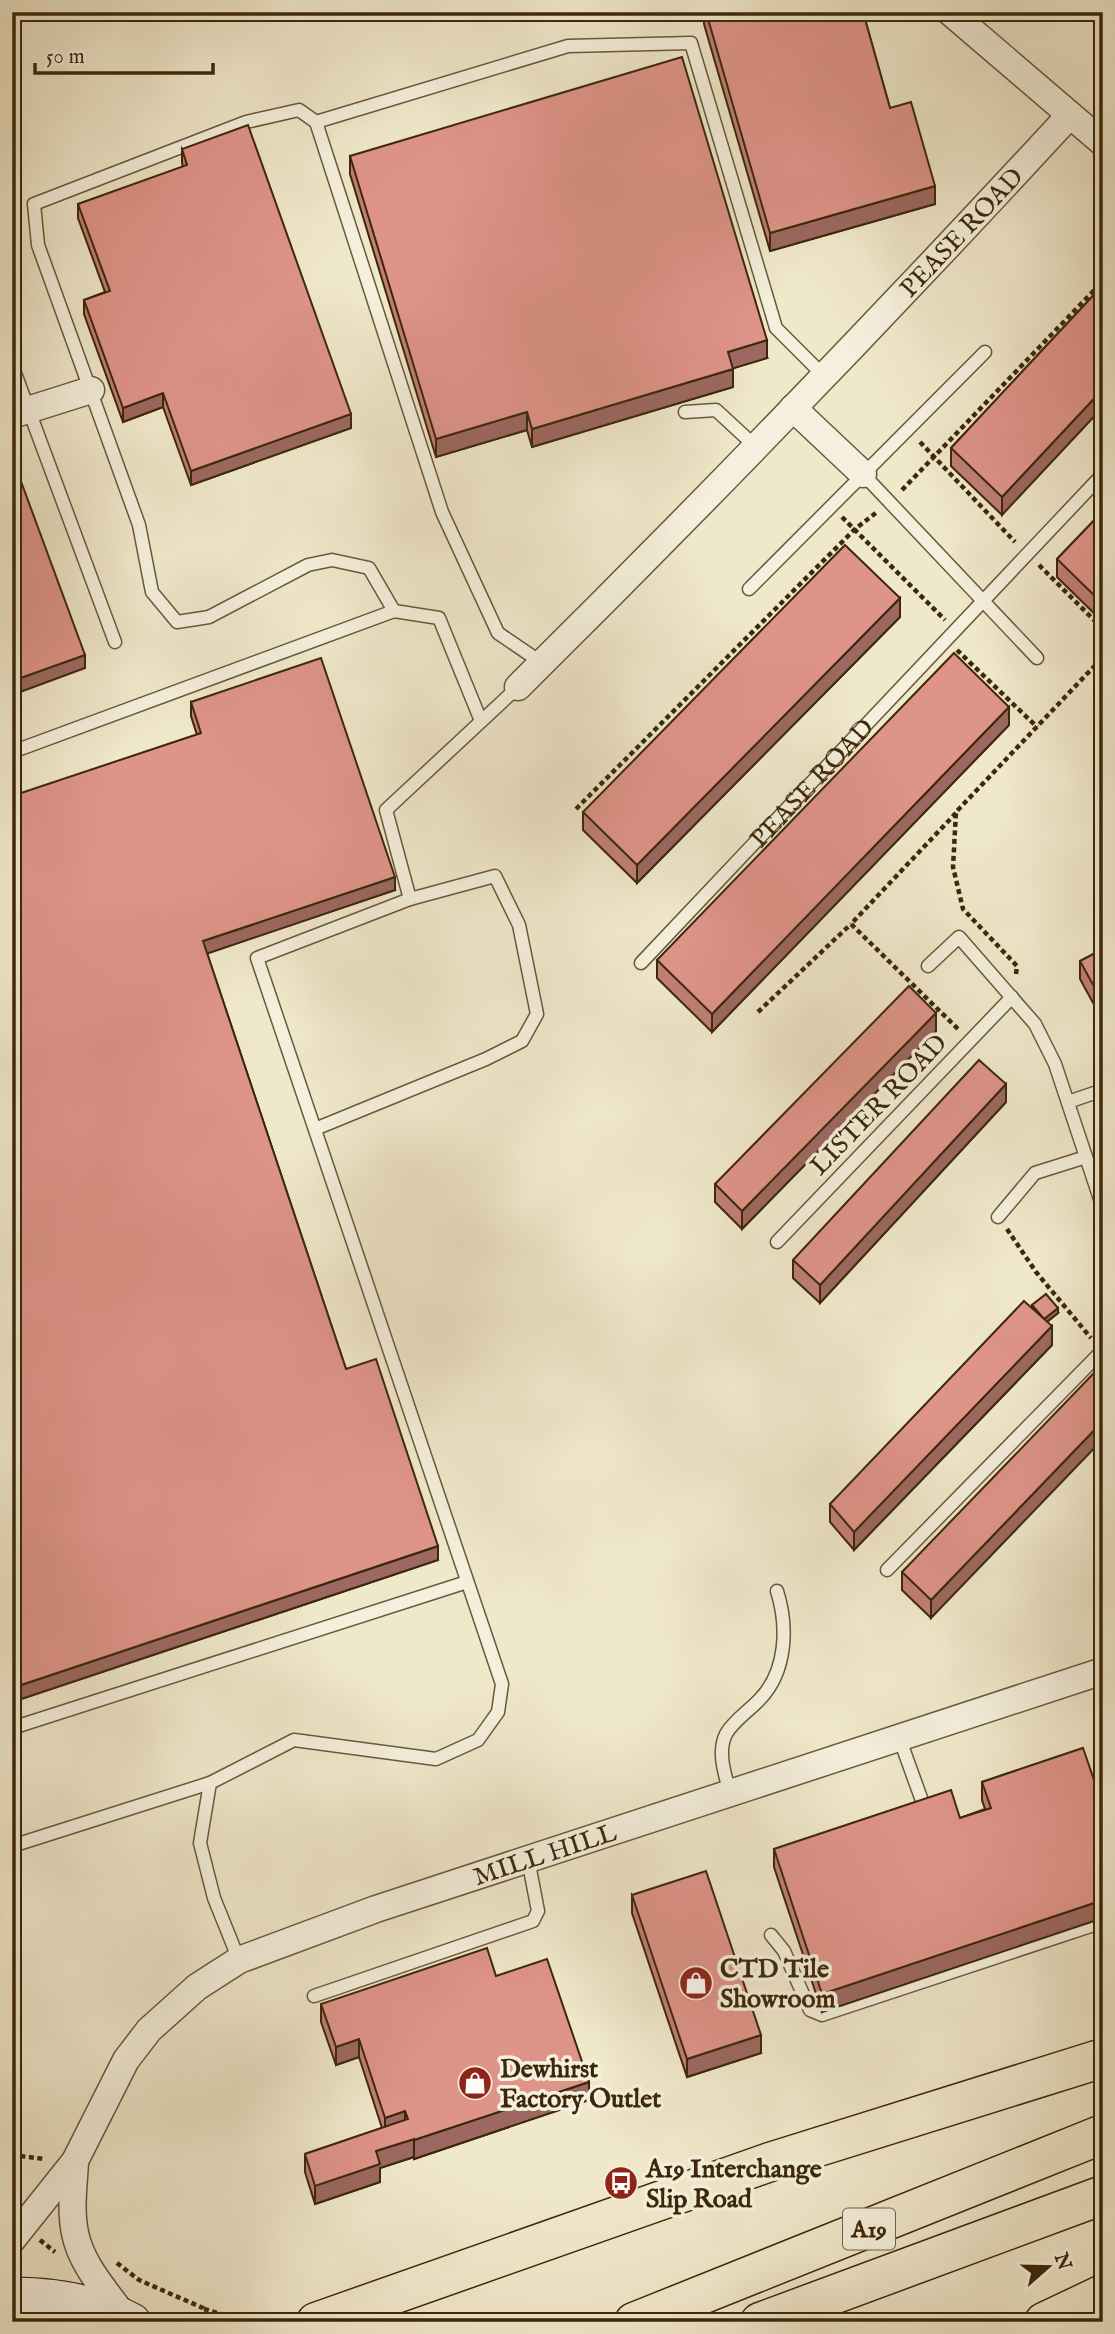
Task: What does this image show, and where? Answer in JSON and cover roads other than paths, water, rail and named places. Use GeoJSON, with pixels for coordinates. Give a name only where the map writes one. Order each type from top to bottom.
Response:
{"type":"FeatureCollection","features":[{"type":"Feature","properties":{"kind":"highway"},"geometry":{"type":"LineString","coordinates":[[316,2322],[770,2162],[1103,2058]]}},
{"type":"Feature","properties":{"kind":"highway","name":"A19"},"geometry":{"type":"LineString","coordinates":[[634,2322],[1103,2134]]}},
{"type":"Feature","properties":{"kind":"highway","name":"A19"},"geometry":{"type":"LineString","coordinates":[[760,2322],[1103,2194]]}},
{"type":"Feature","properties":{"kind":"highway"},"geometry":{"type":"LineString","coordinates":[[1044,2322],[1103,2294]]}},
{"type":"Feature","properties":{"kind":"main road"},"geometry":{"type":"LineString","coordinates":[[12,2296],[57,2298],[87,2304],[129,2320]]}},
{"type":"Feature","properties":{"kind":"street"},"geometry":{"type":"LineString","coordinates":[[950,12],[1103,143]]}},
{"type":"Feature","properties":{"kind":"street","name":"PEASE ROAD"},"geometry":{"type":"LineString","coordinates":[[518,687],[756,447],[1070,115]]}},
{"type":"Feature","properties":{"kind":"street"},"geometry":{"type":"LineString","coordinates":[[20,412],[90,390]]}},
{"type":"Feature","properties":{"kind":"street"},"geometry":{"type":"LineString","coordinates":[[793,408],[863,474]]}},
{"type":"Feature","properties":{"kind":"street","name":"MILL HILL"},"geometry":{"type":"LineString","coordinates":[[12,2240],[75,2161],[126,2060],[149,2030],[197,1987],[239,1959],[376,1909],[1103,1671]]}},
{"type":"Feature","properties":{"kind":"street","name":"MILL HILL"},"geometry":{"type":"LineString","coordinates":[[75,2161],[73,2211],[80,2249],[89,2267],[129,2320]]}},
{"type":"Feature","properties":{"kind":"lane"},"geometry":{"type":"LineString","coordinates":[[316,122],[568,46],[691,43],[776,328],[824,376]]}},
{"type":"Feature","properties":{"kind":"lane"},"geometry":{"type":"LineString","coordinates":[[394,611],[369,568],[332,560],[308,565],[209,617],[177,622],[152,592],[139,525],[38,245],[34,204],[246,121],[299,110],[316,122],[442,512],[498,632],[542,663]]}},
{"type":"Feature","properties":{"kind":"lane"},"geometry":{"type":"LineString","coordinates":[[749,589],[985,352]]}},
{"type":"Feature","properties":{"kind":"lane"},"geometry":{"type":"LineString","coordinates":[[12,365],[20,412],[115,642]]}},
{"type":"Feature","properties":{"kind":"lane"},"geometry":{"type":"LineString","coordinates":[[685,412],[716,410],[756,447]]}},
{"type":"Feature","properties":{"kind":"lane"},"geometry":{"type":"LineString","coordinates":[[863,474],[1037,657]]}},
{"type":"Feature","properties":{"kind":"lane","name":"PEASE ROAD"},"geometry":{"type":"LineString","coordinates":[[641,962],[1103,474]]}},
{"type":"Feature","properties":{"kind":"lane"},"geometry":{"type":"LineString","coordinates":[[12,752],[394,611],[439,618],[481,721]]}},
{"type":"Feature","properties":{"kind":"lane"},"geometry":{"type":"LineString","coordinates":[[410,899],[386,810],[518,687]]}},
{"type":"Feature","properties":{"kind":"lane"},"geometry":{"type":"LineString","coordinates":[[12,1846],[210,1783],[294,1740],[436,1759],[478,1740],[498,1712],[502,1684],[257,958],[410,899],[495,876],[519,925],[537,1014],[522,1041],[486,1059],[315,1129]]}},
{"type":"Feature","properties":{"kind":"lane"},"geometry":{"type":"LineString","coordinates":[[928,966],[959,937],[1035,1024],[1055,1064],[1103,1208]]}},
{"type":"Feature","properties":{"kind":"lane","name":"LISTER ROAD"},"geometry":{"type":"LineString","coordinates":[[777,1242],[1012,997]]}},
{"type":"Feature","properties":{"kind":"lane"},"geometry":{"type":"LineString","coordinates":[[1068,1102],[1103,1090]]}},
{"type":"Feature","properties":{"kind":"lane"},"geometry":{"type":"LineString","coordinates":[[998,1217],[1035,1173],[1086,1157]]}},
{"type":"Feature","properties":{"kind":"lane"},"geometry":{"type":"LineString","coordinates":[[887,1570],[1102,1351]]}},
{"type":"Feature","properties":{"kind":"lane"},"geometry":{"type":"LineString","coordinates":[[12,1728],[467,1582]]}},
{"type":"Feature","properties":{"kind":"lane"},"geometry":{"type":"LineString","coordinates":[[730,1793],[722,1754],[726,1732],[763,1696],[779,1665],[783,1650],[782,1613],[776,1591]]}},
{"type":"Feature","properties":{"kind":"lane"},"geometry":{"type":"LineString","coordinates":[[899,1737],[921,1798]]}},
{"type":"Feature","properties":{"kind":"lane"},"geometry":{"type":"LineString","coordinates":[[210,1783],[200,1843],[214,1898],[239,1959]]}},
{"type":"Feature","properties":{"kind":"lane"},"geometry":{"type":"LineString","coordinates":[[314,1996],[533,1921],[538,1912],[528,1859]]}},
{"type":"Feature","properties":{"kind":"lane"},"geometry":{"type":"LineString","coordinates":[[771,1935],[784,1951],[810,2010],[822,2015],[1103,1922]]}},
{"type":"Feature","properties":{"kind":"place","name":"CTD Tile Showroom"},"geometry":{"type":"Point","coordinates":[696,1983]}},
{"type":"Feature","properties":{"kind":"place","name":"Dewhirst Factory Outlet"},"geometry":{"type":"Point","coordinates":[475,2083]}},
{"type":"Feature","properties":{"kind":"place","name":"A19 Interchange Slip Road"},"geometry":{"type":"Point","coordinates":[621,2183]}}]}
